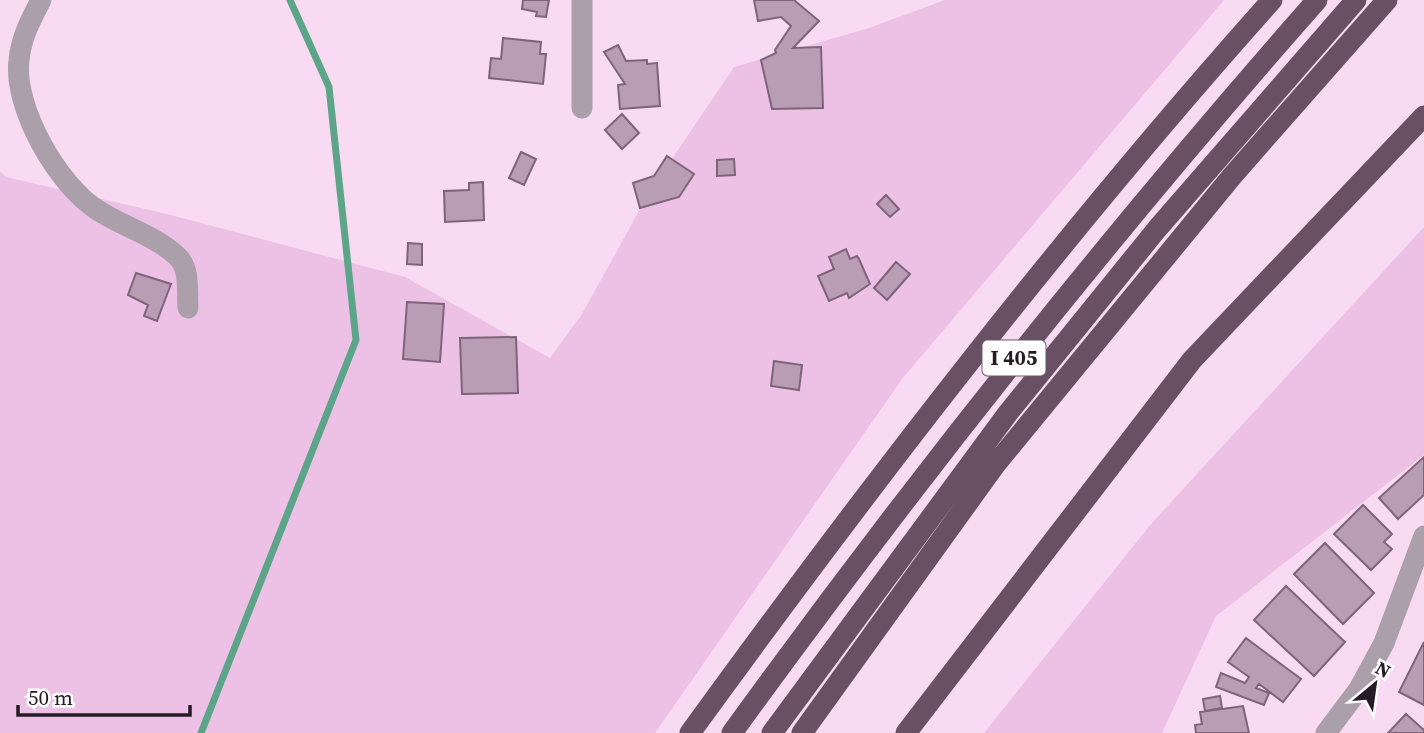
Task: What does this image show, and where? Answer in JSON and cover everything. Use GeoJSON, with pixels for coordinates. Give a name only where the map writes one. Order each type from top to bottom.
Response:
{"type":"FeatureCollection","features":[{"type":"Feature","properties":{"kind":"highway","name":"I 405"},"geometry":{"type":"LineString","coordinates":[[690,733],[919,426],[1209,71],[1272,0]]}},
{"type":"Feature","properties":{"kind":"highway","name":"I 405"},"geometry":{"type":"LineString","coordinates":[[732,733],[853,565],[1010,363],[1241,86],[1317,0]]}},
{"type":"Feature","properties":{"kind":"highway","name":"I 405"},"geometry":{"type":"LineString","coordinates":[[772,733],[875,589],[1016,404],[1157,229],[1356,0]]}},
{"type":"Feature","properties":{"kind":"highway","name":"I 405"},"geometry":{"type":"LineString","coordinates":[[802,733],[995,465],[1233,175],[1387,0]]}},
{"type":"Feature","properties":{"kind":"highway"},"geometry":{"type":"LineString","coordinates":[[906,733],[1192,360],[1424,116]]}},
{"type":"Feature","properties":{"kind":"street"},"geometry":{"type":"LineString","coordinates":[[41,0],[22,38],[18,62],[19,86],[28,114],[46,152],[75,190],[96,210],[152,239],[178,257],[186,269],[188,308]]}},
{"type":"Feature","properties":{"kind":"street"},"geometry":{"type":"LineString","coordinates":[[582,0],[582,108]]}},
{"type":"Feature","properties":{"kind":"street"},"geometry":{"type":"LineString","coordinates":[[1326,733],[1359,689],[1384,643],[1424,536]]}},
{"type":"Feature","properties":{"kind":"shaded area"},"geometry":{"type":"Polygon","coordinates":[[[945,0],[1224,0],[902,379],[655,733],[0,733],[0,171],[6,177],[167,214],[405,277],[550,358],[582,314],[649,193],[734,67],[869,28],[945,0]]]}},
{"type":"Feature","properties":{"kind":"shaded area"},"geometry":{"type":"Polygon","coordinates":[[[1424,227],[1424,455],[1216,616],[1162,733],[984,733],[1151,524],[1424,227]]]}},
{"type":"Feature","properties":{"kind":"building"},"geometry":{"type":"Polygon","coordinates":[[[523,0],[549,0],[546,17],[536,16],[537,12],[522,9],[523,0]]]}},
{"type":"Feature","properties":{"kind":"building"},"geometry":{"type":"Polygon","coordinates":[[[754,0],[794,0],[819,21],[793,48],[821,47],[823,108],[772,109],[761,60],[776,53],[775,50],[791,26],[781,17],[758,21],[754,0]]]}},
{"type":"Feature","properties":{"kind":"building"},"geometry":{"type":"Polygon","coordinates":[[[503,38],[541,42],[540,54],[546,54],[543,84],[489,78],[491,58],[501,59],[503,38]]]}},
{"type":"Feature","properties":{"kind":"building"},"geometry":{"type":"Polygon","coordinates":[[[618,45],[626,61],[647,60],[647,64],[657,63],[660,106],[620,109],[618,85],[625,84],[604,52],[618,45]]]}},
{"type":"Feature","properties":{"kind":"building"},"geometry":{"type":"Polygon","coordinates":[[[622,114],[639,133],[622,149],[605,130],[622,114]]]}},
{"type":"Feature","properties":{"kind":"building"},"geometry":{"type":"Polygon","coordinates":[[[521,152],[536,159],[524,185],[509,178],[521,152]]]}},
{"type":"Feature","properties":{"kind":"building"},"geometry":{"type":"Polygon","coordinates":[[[667,156],[694,174],[679,197],[640,208],[633,183],[654,176],[667,156]]]}},
{"type":"Feature","properties":{"kind":"building"},"geometry":{"type":"Polygon","coordinates":[[[734,159],[735,175],[717,176],[717,160],[734,159]]]}},
{"type":"Feature","properties":{"kind":"building"},"geometry":{"type":"Polygon","coordinates":[[[483,182],[484,220],[445,222],[444,191],[469,190],[469,183],[483,182]]]}},
{"type":"Feature","properties":{"kind":"building"},"geometry":{"type":"Polygon","coordinates":[[[886,195],[899,209],[890,217],[877,204],[886,195]]]}},
{"type":"Feature","properties":{"kind":"building"},"geometry":{"type":"Polygon","coordinates":[[[408,243],[422,244],[422,265],[407,264],[408,243]]]}},
{"type":"Feature","properties":{"kind":"building"},"geometry":{"type":"Polygon","coordinates":[[[846,249],[850,259],[857,256],[870,284],[849,298],[847,293],[829,301],[818,276],[834,269],[829,257],[846,249]]]}},
{"type":"Feature","properties":{"kind":"building"},"geometry":{"type":"Polygon","coordinates":[[[896,262],[910,274],[887,300],[874,288],[896,262]]]}},
{"type":"Feature","properties":{"kind":"building"},"geometry":{"type":"Polygon","coordinates":[[[136,273],[171,284],[157,321],[144,316],[148,305],[128,295],[136,273]]]}},
{"type":"Feature","properties":{"kind":"building"},"geometry":{"type":"Polygon","coordinates":[[[407,302],[444,304],[440,362],[403,359],[407,302]]]}},
{"type":"Feature","properties":{"kind":"building"},"geometry":{"type":"Polygon","coordinates":[[[516,337],[518,393],[462,394],[460,338],[516,337]]]}},
{"type":"Feature","properties":{"kind":"building"},"geometry":{"type":"Polygon","coordinates":[[[774,361],[802,365],[799,390],[771,386],[774,361]]]}},
{"type":"Feature","properties":{"kind":"building"},"geometry":{"type":"Polygon","coordinates":[[[1424,457],[1424,495],[1398,519],[1379,498],[1424,457]]]}},
{"type":"Feature","properties":{"kind":"building"},"geometry":{"type":"Polygon","coordinates":[[[1363,505],[1392,534],[1384,542],[1392,549],[1371,570],[1334,534],[1363,505]]]}},
{"type":"Feature","properties":{"kind":"building"},"geometry":{"type":"Polygon","coordinates":[[[1325,543],[1374,593],[1343,624],[1294,574],[1325,543]]]}},
{"type":"Feature","properties":{"kind":"building"},"geometry":{"type":"Polygon","coordinates":[[[1286,586],[1345,642],[1314,676],[1254,620],[1286,586]]]}},
{"type":"Feature","properties":{"kind":"building"},"geometry":{"type":"Polygon","coordinates":[[[1246,638],[1301,679],[1283,702],[1259,684],[1256,688],[1269,693],[1264,705],[1216,687],[1221,673],[1245,683],[1249,677],[1228,662],[1246,638]]]}},
{"type":"Feature","properties":{"kind":"building"},"geometry":{"type":"Polygon","coordinates":[[[1424,642],[1424,705],[1399,692],[1424,642]]]}},
{"type":"Feature","properties":{"kind":"building"},"geometry":{"type":"Polygon","coordinates":[[[1220,696],[1222,708],[1205,711],[1203,699],[1220,696]]]}},
{"type":"Feature","properties":{"kind":"building"},"geometry":{"type":"Polygon","coordinates":[[[1243,706],[1249,733],[1196,733],[1195,725],[1202,724],[1200,712],[1243,706]]]}},
{"type":"Feature","properties":{"kind":"building"},"geometry":{"type":"Polygon","coordinates":[[[1406,714],[1424,733],[1388,733],[1406,714]]]}},
{"type":"Feature","properties":{"kind":"waterway"},"geometry":{"type":"LineString","coordinates":[[201,733],[356,340],[329,87],[290,0]]}}]}
